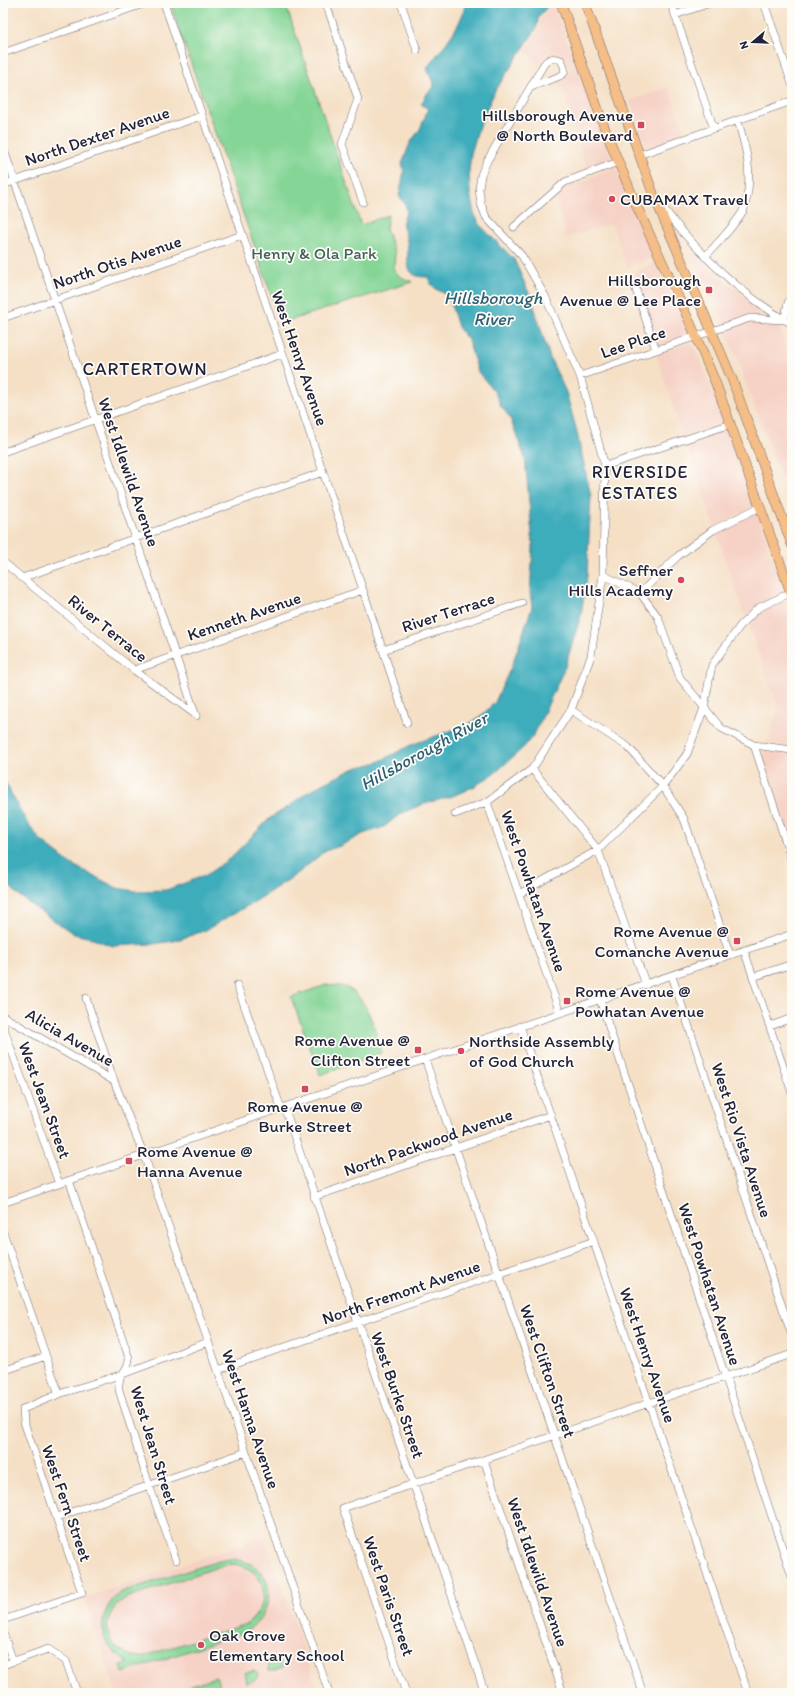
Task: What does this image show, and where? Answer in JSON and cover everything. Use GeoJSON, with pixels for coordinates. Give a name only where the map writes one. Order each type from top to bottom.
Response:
{"type":"FeatureCollection","features":[{"type":"Feature","properties":{"kind":"main road"},"geometry":{"type":"LineString","coordinates":[[561,3],[606,132],[640,214],[696,337],[730,424],[792,593]]}},
{"type":"Feature","properties":{"kind":"main road"},"geometry":{"type":"LineString","coordinates":[[585,3],[638,156],[713,331],[748,420],[792,545]]}},
{"type":"Feature","properties":{"kind":"street"},"geometry":{"type":"LineString","coordinates":[[3,53],[146,3]]}},
{"type":"Feature","properties":{"kind":"street","name":"West Henry Avenue"},"geometry":{"type":"LineString","coordinates":[[164,3],[407,723]]}},
{"type":"Feature","properties":{"kind":"street"},"geometry":{"type":"LineString","coordinates":[[326,3],[358,99],[342,144],[363,202]]}},
{"type":"Feature","properties":{"kind":"street"},"geometry":{"type":"LineString","coordinates":[[401,3],[417,50]]}},
{"type":"Feature","properties":{"kind":"street"},"geometry":{"type":"LineString","coordinates":[[671,3],[714,129]]}},
{"type":"Feature","properties":{"kind":"street"},"geometry":{"type":"LineString","coordinates":[[675,15],[710,3]]}},
{"type":"Feature","properties":{"kind":"street"},"geometry":{"type":"LineString","coordinates":[[764,3],[792,84]]}},
{"type":"Feature","properties":{"kind":"street"},"geometry":{"type":"LineString","coordinates":[[455,814],[487,802],[532,769],[571,710],[591,656],[603,575],[605,466],[580,376],[545,296],[522,256],[486,217],[480,204],[480,182],[487,161],[544,64],[548,60],[555,58],[561,60],[565,68],[561,76],[546,80],[530,88]]}},
{"type":"Feature","properties":{"kind":"street"},"geometry":{"type":"LineString","coordinates":[[638,156],[792,101]]}},
{"type":"Feature","properties":{"kind":"street","name":"North Dexter Avenue"},"geometry":{"type":"LineString","coordinates":[[3,185],[202,116]]}},
{"type":"Feature","properties":{"kind":"street"},"geometry":{"type":"LineString","coordinates":[[705,257],[743,211],[745,204],[750,176],[748,156],[738,121]]}},
{"type":"Feature","properties":{"kind":"street","name":"West Idlewild Avenue"},"geometry":{"type":"LineString","coordinates":[[3,147],[196,716]]}},
{"type":"Feature","properties":{"kind":"street"},"geometry":{"type":"LineString","coordinates":[[514,227],[565,182],[618,162]]}},
{"type":"Feature","properties":{"kind":"street"},"geometry":{"type":"LineString","coordinates":[[654,196],[681,232],[705,257],[730,280],[784,320],[792,328]]}},
{"type":"Feature","properties":{"kind":"street","name":"North Otis Avenue"},"geometry":{"type":"LineString","coordinates":[[3,318],[242,235]]}},
{"type":"Feature","properties":{"kind":"street"},"geometry":{"type":"LineString","coordinates":[[635,287],[656,350]]}},
{"type":"Feature","properties":{"kind":"street"},"geometry":{"type":"LineString","coordinates":[[784,320],[788,303],[792,296]]}},
{"type":"Feature","properties":{"kind":"street","name":"Lee Place"},"geometry":{"type":"LineString","coordinates":[[580,376],[750,318],[784,320]]}},
{"type":"Feature","properties":{"kind":"street"},"geometry":{"type":"LineString","coordinates":[[784,320],[792,324]]}},
{"type":"Feature","properties":{"kind":"street"},"geometry":{"type":"LineString","coordinates":[[3,452],[282,354]]}},
{"type":"Feature","properties":{"kind":"street"},"geometry":{"type":"LineString","coordinates":[[605,466],[730,424]]}},
{"type":"Feature","properties":{"kind":"street"},"geometry":{"type":"LineString","coordinates":[[22,578],[323,472]]}},
{"type":"Feature","properties":{"kind":"street"},"geometry":{"type":"LineString","coordinates":[[640,593],[678,556],[713,530],[760,507]]}},
{"type":"Feature","properties":{"kind":"street","name":"River Terrace"},"geometry":{"type":"LineString","coordinates":[[3,562],[134,670],[196,716]]}},
{"type":"Feature","properties":{"kind":"street"},"geometry":{"type":"LineString","coordinates":[[603,575],[640,593],[658,617],[680,678],[721,728],[754,745],[792,750]]}},
{"type":"Feature","properties":{"kind":"street","name":"Kenneth Avenue"},"geometry":{"type":"LineString","coordinates":[[134,670],[363,590]]}},
{"type":"Feature","properties":{"kind":"street"},"geometry":{"type":"LineString","coordinates":[[519,894],[598,850],[663,786],[687,754],[704,708],[712,665],[740,626],[758,608],[792,593]]}},
{"type":"Feature","properties":{"kind":"street","name":"River Terrace"},"geometry":{"type":"LineString","coordinates":[[382,650],[522,603]]}},
{"type":"Feature","properties":{"kind":"street"},"geometry":{"type":"LineString","coordinates":[[571,710],[628,747],[663,786],[684,819],[730,956]]}},
{"type":"Feature","properties":{"kind":"street"},"geometry":{"type":"LineString","coordinates":[[754,745],[792,860]]}},
{"type":"Feature","properties":{"kind":"street"},"geometry":{"type":"LineString","coordinates":[[532,769],[598,850],[646,985]]}},
{"type":"Feature","properties":{"kind":"street","name":"West Powhatan Avenue"},"geometry":{"type":"LineString","coordinates":[[487,802],[560,1013]]}},
{"type":"Feature","properties":{"kind":"street"},"geometry":{"type":"LineString","coordinates":[[3,1203],[792,934]]}},
{"type":"Feature","properties":{"kind":"street"},"geometry":{"type":"LineString","coordinates":[[744,950],[792,1093]]}},
{"type":"Feature","properties":{"kind":"street"},"geometry":{"type":"LineString","coordinates":[[753,977],[792,964]]}},
{"type":"Feature","properties":{"kind":"street","name":"West Rio Vista Avenue"},"geometry":{"type":"LineString","coordinates":[[672,976],[792,1336]]}},
{"type":"Feature","properties":{"kind":"street","name":"West Burke Street"},"geometry":{"type":"LineString","coordinates":[[237,985],[281,1108],[286,1112],[357,1323],[485,1693]]}},
{"type":"Feature","properties":{"kind":"street"},"geometry":{"type":"LineString","coordinates":[[86,998],[114,1080]]}},
{"type":"Feature","properties":{"kind":"street","name":"West Powhatan Avenue"},"geometry":{"type":"LineString","coordinates":[[600,1000],[792,1577]]}},
{"type":"Feature","properties":{"kind":"street","name":"Alicia Avenue"},"geometry":{"type":"LineString","coordinates":[[3,1016],[114,1080],[144,1155]]}},
{"type":"Feature","properties":{"kind":"street"},"geometry":{"type":"LineString","coordinates":[[770,1026],[792,1018]]}},
{"type":"Feature","properties":{"kind":"street","name":"West Jean Street"},"geometry":{"type":"LineString","coordinates":[[3,1026],[59,1184]]}},
{"type":"Feature","properties":{"kind":"street","name":"West Henry Avenue"},"geometry":{"type":"LineString","coordinates":[[520,1026],[748,1693]]}},
{"type":"Feature","properties":{"kind":"street","name":"West Clifton Street"},"geometry":{"type":"LineString","coordinates":[[425,1059],[498,1275],[643,1693]]}},
{"type":"Feature","properties":{"kind":"street","name":"North Packwood Avenue"},"geometry":{"type":"LineString","coordinates":[[314,1197],[551,1115]]}},
{"type":"Feature","properties":{"kind":"street","name":"West Hanna Avenue"},"geometry":{"type":"LineString","coordinates":[[144,1155],[329,1693]]}},
{"type":"Feature","properties":{"kind":"street","name":"West Jean Street"},"geometry":{"type":"LineString","coordinates":[[69,1180],[129,1358],[129,1365],[120,1375],[118,1384],[119,1390],[149,1485],[176,1560]]}},
{"type":"Feature","properties":{"kind":"street"},"geometry":{"type":"LineString","coordinates":[[3,1232],[59,1394],[120,1375],[208,1342]]}},
{"type":"Feature","properties":{"kind":"street","name":"North Fremont Avenue"},"geometry":{"type":"LineString","coordinates":[[218,1370],[594,1241]]}},
{"type":"Feature","properties":{"kind":"street"},"geometry":{"type":"LineString","coordinates":[[413,1484],[792,1354]]}},
{"type":"Feature","properties":{"kind":"street"},"geometry":{"type":"LineString","coordinates":[[3,1371],[46,1356]]}},
{"type":"Feature","properties":{"kind":"street","name":"West Fern Street"},"geometry":{"type":"LineString","coordinates":[[3,1620],[82,1593],[24,1422],[23,1409],[59,1394]]}},
{"type":"Feature","properties":{"kind":"street"},"geometry":{"type":"LineString","coordinates":[[57,1517],[246,1452]]}},
{"type":"Feature","properties":{"kind":"street","name":"West Idlewild Avenue"},"geometry":{"type":"LineString","coordinates":[[484,1460],[563,1693]]}},
{"type":"Feature","properties":{"kind":"street","name":"West Paris Street"},"geometry":{"type":"LineString","coordinates":[[406,1693],[342,1508],[413,1484]]}},
{"type":"Feature","properties":{"kind":"street"},"geometry":{"type":"LineString","coordinates":[[3,1633],[13,1661]]}},
{"type":"Feature","properties":{"kind":"street"},"geometry":{"type":"LineString","coordinates":[[3,1665],[48,1649],[66,1661],[77,1693]]}},
{"type":"Feature","properties":{"kind":"shaded area"},"geometry":{"type":"Polygon","coordinates":[[[553,5],[613,161],[587,170],[564,93],[554,81],[564,78],[568,73],[568,66],[565,59],[557,55],[548,56],[539,65],[525,49],[538,30],[541,18],[553,5]]]}},
{"type":"Feature","properties":{"kind":"shaded area"},"geometry":{"type":"Polygon","coordinates":[[[668,87],[686,136],[647,149],[630,101],[668,87]]]}},
{"type":"Feature","properties":{"kind":"shaded area"},"geometry":{"type":"Polygon","coordinates":[[[616,167],[654,256],[627,268],[612,224],[566,237],[556,195],[562,189],[616,167]]]}},
{"type":"Feature","properties":{"kind":"shaded area"},"geometry":{"type":"Polygon","coordinates":[[[690,252],[768,315],[748,315],[724,323],[713,296],[690,252]]]}},
{"type":"Feature","properties":{"kind":"shaded area"},"geometry":{"type":"Polygon","coordinates":[[[657,262],[689,335],[658,346],[634,272],[657,262]]]}},
{"type":"Feature","properties":{"kind":"shaded area"},"geometry":{"type":"Polygon","coordinates":[[[750,321],[778,324],[792,367],[792,505],[726,330],[750,321]]]}},
{"type":"Feature","properties":{"kind":"shaded area"},"geometry":{"type":"Polygon","coordinates":[[[692,342],[725,422],[683,436],[656,354],[692,342]]]}},
{"type":"Feature","properties":{"kind":"shaded area"},"geometry":{"type":"Polygon","coordinates":[[[727,428],[754,506],[714,526],[686,442],[727,428]]]}},
{"type":"Feature","properties":{"kind":"shaded area"},"geometry":{"type":"Polygon","coordinates":[[[757,512],[785,592],[757,605],[745,616],[716,533],[757,512]]]}},
{"type":"Feature","properties":{"kind":"shaded area"},"geometry":{"type":"Polygon","coordinates":[[[787,598],[792,612],[792,747],[767,743],[778,708],[748,623],[761,611],[787,598]]]}},
{"type":"Feature","properties":{"kind":"shaded area"},"geometry":{"type":"Polygon","coordinates":[[[765,750],[792,754],[792,848],[762,758],[765,750]]]}},
{"type":"Feature","properties":{"kind":"shaded area","name":"Oak Grove Elementary School"},"geometry":{"type":"Polygon","coordinates":[[[264,1537],[319,1693],[117,1693],[84,1598],[264,1537]]]}},
{"type":"Feature","properties":{"kind":"green space","name":"Henry & Ola Park"},"geometry":{"type":"Polygon","coordinates":[[[170,3],[285,3],[361,225],[388,215],[386,228],[395,253],[394,269],[399,276],[412,282],[281,323],[170,3]]]}},
{"type":"Feature","properties":{"kind":"green space"},"geometry":{"type":"Polygon","coordinates":[[[326,985],[345,987],[353,991],[359,998],[365,1006],[374,1025],[381,1053],[320,1075],[291,997],[326,985]]]}},
{"type":"Feature","properties":{"kind":"green space"},"geometry":{"type":"Polygon","coordinates":[[[230,1559],[245,1562],[256,1568],[264,1576],[268,1586],[268,1598],[265,1609],[258,1621],[247,1631],[123,1673],[121,1665],[129,1662],[118,1656],[110,1648],[105,1639],[103,1630],[103,1620],[106,1610],[112,1600],[121,1592],[222,1560],[230,1559]],[[233,1564],[224,1565],[126,1598],[116,1606],[110,1615],[108,1634],[112,1642],[119,1650],[129,1655],[141,1657],[247,1624],[261,1607],[263,1588],[260,1579],[254,1572],[245,1567],[233,1564]]]}},
{"type":"Feature","properties":{"kind":"green space"},"geometry":{"type":"Polygon","coordinates":[[[270,1657],[278,1657],[283,1668],[275,1671],[269,1671],[268,1659],[270,1657]]]}},
{"type":"Feature","properties":{"kind":"green space"},"geometry":{"type":"Polygon","coordinates":[[[254,1671],[258,1674],[257,1679],[247,1683],[245,1673],[254,1671]]]}},
{"type":"Feature","properties":{"kind":"green space"},"geometry":{"type":"Polygon","coordinates":[[[216,1677],[222,1693],[194,1693],[191,1685],[216,1677]]]}},
{"type":"Feature","properties":{"kind":"water","name":"Hillsborough River"},"geometry":{"type":"Polygon","coordinates":[[[465,3],[551,3],[539,16],[536,29],[495,91],[479,127],[471,154],[469,171],[470,192],[474,213],[480,225],[514,259],[532,300],[550,358],[566,392],[576,428],[591,496],[587,577],[581,615],[565,667],[535,733],[524,747],[495,773],[475,786],[453,796],[409,810],[399,815],[384,827],[363,834],[340,846],[325,851],[297,874],[256,901],[204,931],[174,941],[153,944],[113,946],[74,934],[31,905],[16,893],[3,879],[3,778],[25,819],[40,840],[71,864],[117,888],[135,891],[166,890],[206,875],[229,859],[270,818],[322,784],[355,768],[378,762],[411,745],[469,724],[481,716],[495,702],[512,665],[532,607],[530,592],[533,546],[525,458],[510,418],[501,406],[494,391],[478,372],[468,340],[458,327],[450,301],[445,294],[436,289],[430,283],[428,277],[419,276],[410,271],[408,266],[407,241],[403,226],[403,220],[407,212],[405,204],[399,196],[404,171],[402,164],[410,143],[420,129],[428,109],[421,104],[428,92],[434,86],[427,68],[456,29],[465,3]]]}},
{"type":"Feature","properties":{"kind":"place","name":"Hillsborough Avenue @ North Boulevard"},"geometry":{"type":"Point","coordinates":[641,125]}},
{"type":"Feature","properties":{"kind":"place","name":"CUBAMAX Travel"},"geometry":{"type":"Point","coordinates":[612,199]}},
{"type":"Feature","properties":{"kind":"place","name":"Hillsborough Avenue @ Lee Place"},"geometry":{"type":"Point","coordinates":[709,290]}},
{"type":"Feature","properties":{"kind":"place","name":"Seffner Hills Academy"},"geometry":{"type":"Point","coordinates":[681,580]}},
{"type":"Feature","properties":{"kind":"place","name":"Rome Avenue @ Comanche Avenue"},"geometry":{"type":"Point","coordinates":[737,941]}},
{"type":"Feature","properties":{"kind":"place","name":"Rome Avenue @ Powhatan Avenue"},"geometry":{"type":"Point","coordinates":[567,1001]}},
{"type":"Feature","properties":{"kind":"place","name":"Rome Avenue @ Clifton Street"},"geometry":{"type":"Point","coordinates":[418,1050]}},
{"type":"Feature","properties":{"kind":"place","name":"Northside Assembly of God Church"},"geometry":{"type":"Point","coordinates":[461,1051]}},
{"type":"Feature","properties":{"kind":"place","name":"Rome Avenue @ Burke Street"},"geometry":{"type":"Point","coordinates":[305,1089]}},
{"type":"Feature","properties":{"kind":"place","name":"Rome Avenue @ Hanna Avenue"},"geometry":{"type":"Point","coordinates":[129,1161]}},
{"type":"Feature","properties":{"kind":"place","name":"Oak Grove Elementary School"},"geometry":{"type":"Point","coordinates":[201,1645]}},
{"type":"Feature","properties":{"kind":"district","name":"CARTERTOWN"},"geometry":{"type":"Point","coordinates":[145,369]}},
{"type":"Feature","properties":{"kind":"district","name":"RIVERSIDE ESTATES"},"geometry":{"type":"Point","coordinates":[640,482]}}]}
